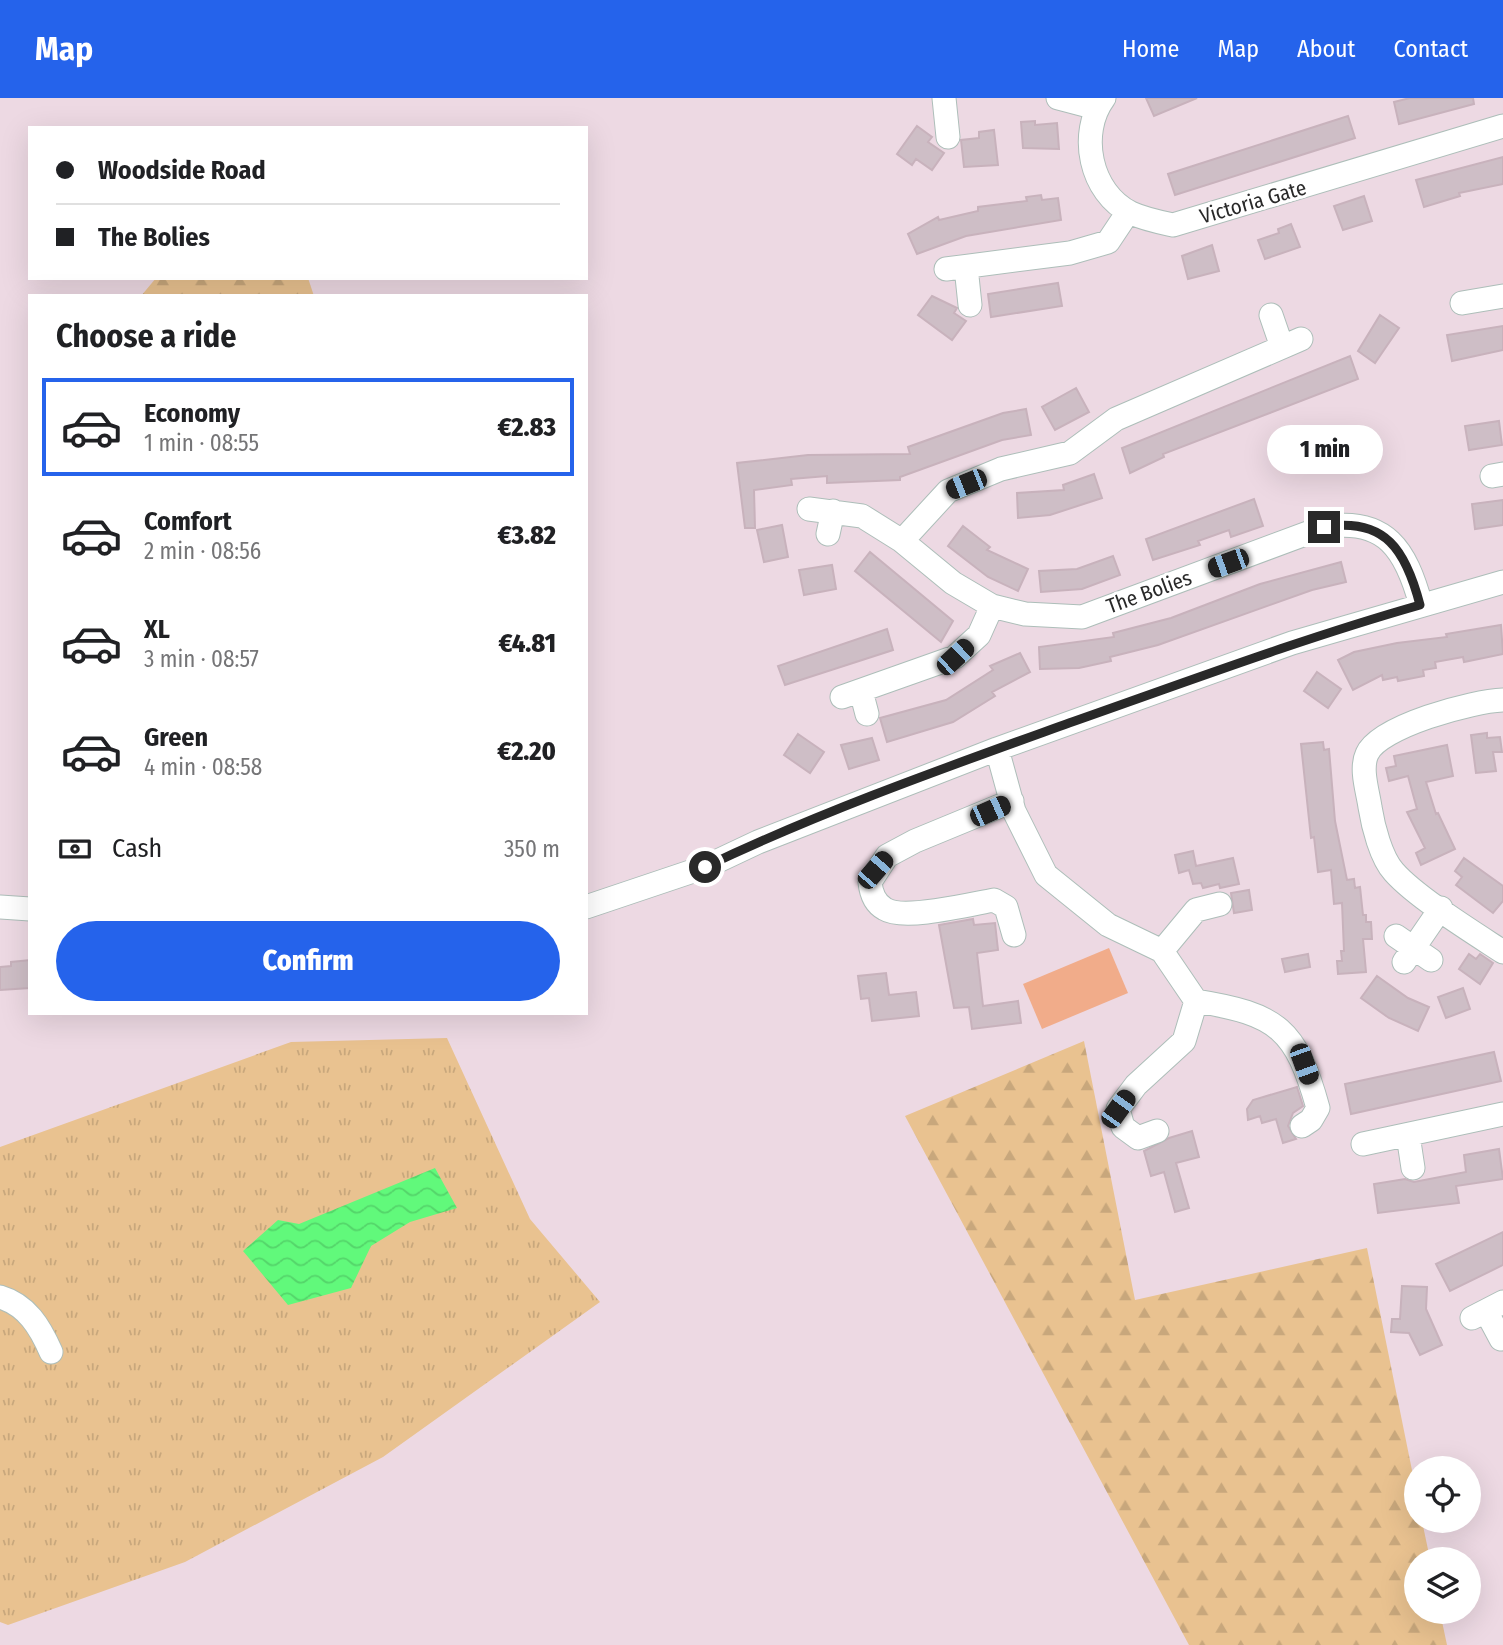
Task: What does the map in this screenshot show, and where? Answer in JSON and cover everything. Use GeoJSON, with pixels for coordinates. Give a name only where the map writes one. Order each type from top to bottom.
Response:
{"type":"FeatureCollection","features":[{"type":"Feature","properties":{"kind":"street"},"geometry":{"type":"LineString","coordinates":[[1058,98],[1100,103]]}},
{"type":"Feature","properties":{"kind":"street"},"geometry":{"type":"LineString","coordinates":[[939,99],[947,137]]}},
{"type":"Feature","properties":{"kind":"street","name":"Victoria Gate"},"geometry":{"type":"LineString","coordinates":[[1100,103],[1089,133],[1091,159],[1101,185],[1128,212],[1173,225],[1503,126]]}},
{"type":"Feature","properties":{"kind":"street"},"geometry":{"type":"LineString","coordinates":[[970,305],[956,268],[1070,253],[1108,242],[1128,212]]}},
{"type":"Feature","properties":{"kind":"street"},"geometry":{"type":"LineString","coordinates":[[1470,293],[1503,296]]}},
{"type":"Feature","properties":{"kind":"street"},"geometry":{"type":"LineString","coordinates":[[902,541],[948,491],[1001,469],[1070,453],[1116,419],[1292,343],[1271,315]]}},
{"type":"Feature","properties":{"kind":"street","name":"The Bolies"},"geometry":{"type":"LineString","coordinates":[[809,509],[862,516],[902,541],[953,583],[992,606],[1025,614],[1082,617],[1324,527],[1344,524],[1362,525],[1382,533],[1402,554],[1420,605]]}},
{"type":"Feature","properties":{"kind":"street"},"geometry":{"type":"LineString","coordinates":[[828,534],[833,511]]}},
{"type":"Feature","properties":{"kind":"street"},"geometry":{"type":"LineString","coordinates":[[588,905],[705,867],[758,842],[998,749],[1292,643],[1503,582]]}},
{"type":"Feature","properties":{"kind":"street"},"geometry":{"type":"LineString","coordinates":[[867,714],[852,694],[955,657],[979,635],[992,606]]}},
{"type":"Feature","properties":{"kind":"street"},"geometry":{"type":"LineString","coordinates":[[1500,944],[1441,908],[1392,870],[1373,822],[1364,763],[1368,751],[1385,734],[1426,718],[1490,700],[1503,700]]}},
{"type":"Feature","properties":{"kind":"street"},"geometry":{"type":"LineString","coordinates":[[998,749],[1012,801],[1046,875],[1108,925],[1162,951],[1196,1002],[1227,1006],[1281,1028],[1293,1042],[1304,1064],[1318,1108],[1311,1120],[1302,1126]]}},
{"type":"Feature","properties":{"kind":"street"},"geometry":{"type":"LineString","coordinates":[[1012,801],[915,841],[887,856],[870,882],[872,895],[887,911],[906,914],[994,900],[1006,907],[1014,935]]}},
{"type":"Feature","properties":{"kind":"street"},"geometry":{"type":"LineString","coordinates":[[1162,951],[1196,910],[1220,904]]}},
{"type":"Feature","properties":{"kind":"street"},"geometry":{"type":"LineString","coordinates":[[0,907],[28,909]]}},
{"type":"Feature","properties":{"kind":"street"},"geometry":{"type":"LineString","coordinates":[[1411,952],[1441,908]]}},
{"type":"Feature","properties":{"kind":"street"},"geometry":{"type":"LineString","coordinates":[[1157,1131],[1138,1138],[1123,1127],[1118,1109],[1136,1085],[1184,1041],[1196,1002]]}},
{"type":"Feature","properties":{"kind":"street"},"geometry":{"type":"LineString","coordinates":[[1363,1144],[1503,1114]]}},
{"type":"Feature","properties":{"kind":"street"},"geometry":{"type":"LineString","coordinates":[[1408,1135],[1413,1168]]}},
{"type":"Feature","properties":{"kind":"street"},"geometry":{"type":"LineString","coordinates":[[0,1297],[24,1309],[37,1324],[51,1352]]}},
{"type":"Feature","properties":{"kind":"street"},"geometry":{"type":"LineString","coordinates":[[1487,1310],[1501,1339]]}},
{"type":"Feature","properties":{"kind":"green space"},"geometry":{"type":"Polygon","coordinates":[[[154,280],[309,280],[313,294],[143,294],[154,280]]]}},
{"type":"Feature","properties":{"kind":"green space"},"geometry":{"type":"Polygon","coordinates":[[[447,1038],[530,1219],[600,1302],[383,1457],[185,1562],[8,1625],[0,1622],[0,1147],[291,1042],[447,1038]]]}},
{"type":"Feature","properties":{"kind":"green space"},"geometry":{"type":"Polygon","coordinates":[[[1084,1041],[1135,1300],[1367,1248],[1409,1456],[1404,1456],[1404,1533],[1425,1533],[1427,1547],[1404,1547],[1404,1624],[1443,1624],[1447,1645],[1189,1645],[905,1116],[1084,1041]]]}},
{"type":"Feature","properties":{"kind":"shaded area"},"geometry":{"type":"Polygon","coordinates":[[[1109,948],[1128,993],[1042,1029],[1023,984],[1109,948]]]}},
{"type":"Feature","properties":{"kind":"water"},"geometry":{"type":"Polygon","coordinates":[[[435,1168],[457,1208],[410,1222],[371,1246],[351,1288],[288,1305],[243,1251],[278,1220],[299,1224],[435,1168]]]}},
{"type":"Feature","properties":{"kind":"building"},"geometry":{"type":"Polygon","coordinates":[[[1146,98],[1197,98],[1154,116],[1146,98]]]}},
{"type":"Feature","properties":{"kind":"building"},"geometry":{"type":"Polygon","coordinates":[[[1410,98],[1473,98],[1474,104],[1399,124],[1394,102],[1410,98]]]}},
{"type":"Feature","properties":{"kind":"building"},"geometry":{"type":"Polygon","coordinates":[[[1348,116],[1355,138],[1175,195],[1168,174],[1348,116]]]}},
{"type":"Feature","properties":{"kind":"building"},"geometry":{"type":"Polygon","coordinates":[[[1035,121],[1035,125],[1057,123],[1059,149],[1023,148],[1021,122],[1035,121]]]}},
{"type":"Feature","properties":{"kind":"building"},"geometry":{"type":"Polygon","coordinates":[[[917,126],[932,137],[928,142],[944,153],[932,170],[916,159],[912,165],[897,154],[917,126]]]}},
{"type":"Feature","properties":{"kind":"building"},"geometry":{"type":"Polygon","coordinates":[[[994,130],[998,165],[964,167],[961,140],[979,138],[979,132],[994,130]]]}},
{"type":"Feature","properties":{"kind":"building"},"geometry":{"type":"Polygon","coordinates":[[[1503,157],[1503,184],[1459,193],[1460,196],[1424,207],[1416,180],[1503,157]]]}},
{"type":"Feature","properties":{"kind":"building"},"geometry":{"type":"Polygon","coordinates":[[[1041,195],[1042,200],[1058,198],[1061,220],[966,236],[917,254],[908,234],[938,217],[939,220],[978,211],[978,207],[1027,201],[1026,197],[1041,195]]]}},
{"type":"Feature","properties":{"kind":"building"},"geometry":{"type":"Polygon","coordinates":[[[1364,196],[1372,221],[1343,230],[1334,206],[1364,196]]]}},
{"type":"Feature","properties":{"kind":"building"},"geometry":{"type":"Polygon","coordinates":[[[1291,224],[1300,247],[1265,259],[1258,240],[1279,233],[1278,229],[1291,224]]]}},
{"type":"Feature","properties":{"kind":"building"},"geometry":{"type":"Polygon","coordinates":[[[1212,245],[1219,271],[1188,279],[1182,256],[1212,245]]]}},
{"type":"Feature","properties":{"kind":"building"},"geometry":{"type":"Polygon","coordinates":[[[1058,283],[1062,306],[991,317],[988,294],[1058,283]]]}},
{"type":"Feature","properties":{"kind":"building"},"geometry":{"type":"Polygon","coordinates":[[[932,296],[957,308],[954,313],[966,321],[952,340],[918,315],[932,296]]]}},
{"type":"Feature","properties":{"kind":"building"},"geometry":{"type":"Polygon","coordinates":[[[1380,315],[1399,328],[1375,363],[1358,351],[1380,315]]]}},
{"type":"Feature","properties":{"kind":"building"},"geometry":{"type":"Polygon","coordinates":[[[1503,326],[1503,350],[1452,361],[1447,335],[1503,326]]]}},
{"type":"Feature","properties":{"kind":"building"},"geometry":{"type":"Polygon","coordinates":[[[1350,356],[1358,379],[1163,454],[1164,457],[1130,473],[1122,448],[1350,356]]]}},
{"type":"Feature","properties":{"kind":"building"},"geometry":{"type":"Polygon","coordinates":[[[1076,388],[1089,412],[1055,430],[1042,407],[1076,388]]]}},
{"type":"Feature","properties":{"kind":"building"},"geometry":{"type":"Polygon","coordinates":[[[1026,409],[1031,435],[1002,440],[900,477],[900,480],[827,483],[827,476],[791,479],[792,485],[754,490],[755,528],[745,528],[737,463],[808,455],[910,454],[908,447],[1003,413],[1026,409]]]}},
{"type":"Feature","properties":{"kind":"building"},"geometry":{"type":"Polygon","coordinates":[[[1499,421],[1502,445],[1469,450],[1465,426],[1499,421]]]}},
{"type":"Feature","properties":{"kind":"building"},"geometry":{"type":"Polygon","coordinates":[[[1094,474],[1102,498],[1050,515],[1018,518],[1017,493],[1064,490],[1063,485],[1094,474]]]}},
{"type":"Feature","properties":{"kind":"building"},"geometry":{"type":"Polygon","coordinates":[[[1254,499],[1263,526],[1231,537],[1229,530],[1198,541],[1200,545],[1153,560],[1146,539],[1254,499]]]}},
{"type":"Feature","properties":{"kind":"building"},"geometry":{"type":"Polygon","coordinates":[[[1503,500],[1503,525],[1475,529],[1472,504],[1503,500]]]}},
{"type":"Feature","properties":{"kind":"building"},"geometry":{"type":"Polygon","coordinates":[[[782,525],[788,557],[764,562],[757,530],[782,525]]]}},
{"type":"Feature","properties":{"kind":"building"},"geometry":{"type":"Polygon","coordinates":[[[963,526],[990,547],[987,550],[1028,569],[1018,591],[988,577],[948,546],[963,526]]]}},
{"type":"Feature","properties":{"kind":"building"},"geometry":{"type":"Polygon","coordinates":[[[870,552],[953,621],[941,642],[855,571],[870,552]]]}},
{"type":"Feature","properties":{"kind":"building"},"geometry":{"type":"Polygon","coordinates":[[[1113,556],[1120,575],[1082,589],[1041,592],[1039,571],[1077,569],[1113,556]]]}},
{"type":"Feature","properties":{"kind":"building"},"geometry":{"type":"Polygon","coordinates":[[[1341,562],[1346,582],[1312,590],[1158,645],[1110,657],[1111,661],[1079,668],[1040,669],[1039,647],[1114,637],[1113,633],[1171,618],[1260,584],[1341,562]]]}},
{"type":"Feature","properties":{"kind":"building"},"geometry":{"type":"Polygon","coordinates":[[[832,565],[836,589],[804,595],[799,570],[832,565]]]}},
{"type":"Feature","properties":{"kind":"building"},"geometry":{"type":"Polygon","coordinates":[[[1501,625],[1503,654],[1464,662],[1463,657],[1435,662],[1436,668],[1423,670],[1424,676],[1398,681],[1397,677],[1383,680],[1382,675],[1353,690],[1338,660],[1354,652],[1501,625]]]}},
{"type":"Feature","properties":{"kind":"building"},"geometry":{"type":"Polygon","coordinates":[[[887,629],[893,650],[785,685],[778,666],[887,629]]]}},
{"type":"Feature","properties":{"kind":"building"},"geometry":{"type":"Polygon","coordinates":[[[1020,653],[1030,672],[992,692],[995,696],[953,722],[887,742],[880,718],[946,700],[993,670],[990,666],[1020,653]]]}},
{"type":"Feature","properties":{"kind":"building"},"geometry":{"type":"Polygon","coordinates":[[[1317,672],[1341,689],[1328,708],[1304,691],[1317,672]]]}},
{"type":"Feature","properties":{"kind":"building"},"geometry":{"type":"Polygon","coordinates":[[[1487,733],[1487,738],[1500,737],[1502,752],[1493,752],[1496,771],[1476,773],[1471,735],[1487,733]]]}},
{"type":"Feature","properties":{"kind":"building"},"geometry":{"type":"Polygon","coordinates":[[[798,734],[824,752],[810,773],[784,755],[798,734]]]}},
{"type":"Feature","properties":{"kind":"building"},"geometry":{"type":"Polygon","coordinates":[[[872,738],[879,760],[849,769],[841,745],[872,738]]]}},
{"type":"Feature","properties":{"kind":"building"},"geometry":{"type":"Polygon","coordinates":[[[1323,742],[1324,750],[1329,749],[1335,821],[1347,880],[1354,879],[1355,888],[1360,887],[1363,915],[1366,915],[1366,922],[1371,922],[1372,939],[1363,939],[1366,972],[1338,974],[1337,961],[1342,961],[1341,951],[1344,951],[1342,903],[1334,904],[1331,870],[1318,872],[1314,837],[1311,838],[1301,744],[1323,742]]]}},
{"type":"Feature","properties":{"kind":"building"},"geometry":{"type":"Polygon","coordinates":[[[1447,745],[1453,776],[1426,782],[1436,814],[1438,813],[1455,849],[1421,865],[1416,853],[1425,848],[1407,812],[1417,809],[1408,776],[1389,781],[1386,768],[1396,766],[1394,756],[1447,745]]]}},
{"type":"Feature","properties":{"kind":"building"},"geometry":{"type":"Polygon","coordinates":[[[1193,851],[1196,866],[1233,858],[1239,884],[1220,888],[1219,884],[1203,888],[1201,883],[1193,884],[1189,870],[1179,873],[1175,855],[1193,851]]]}},
{"type":"Feature","properties":{"kind":"building"},"geometry":{"type":"Polygon","coordinates":[[[1464,858],[1503,886],[1503,901],[1493,913],[1456,885],[1462,877],[1455,871],[1464,858]]]}},
{"type":"Feature","properties":{"kind":"building"},"geometry":{"type":"Polygon","coordinates":[[[1249,890],[1252,910],[1234,913],[1231,893],[1249,890]]]}},
{"type":"Feature","properties":{"kind":"building"},"geometry":{"type":"Polygon","coordinates":[[[973,919],[974,925],[995,923],[998,950],[977,953],[983,1006],[1018,1001],[1021,1023],[972,1029],[969,1007],[954,1008],[939,925],[973,919]]]}},
{"type":"Feature","properties":{"kind":"building"},"geometry":{"type":"Polygon","coordinates":[[[1308,954],[1310,967],[1285,972],[1282,959],[1308,954]]]}},
{"type":"Feature","properties":{"kind":"building"},"geometry":{"type":"Polygon","coordinates":[[[1469,954],[1476,959],[1480,954],[1493,963],[1480,984],[1459,969],[1469,954]]]}},
{"type":"Feature","properties":{"kind":"building"},"geometry":{"type":"Polygon","coordinates":[[[28,960],[28,988],[0,990],[0,967],[11,966],[11,962],[28,960]]]}},
{"type":"Feature","properties":{"kind":"building"},"geometry":{"type":"Polygon","coordinates":[[[886,973],[889,995],[916,992],[919,1016],[872,1021],[869,998],[861,999],[858,976],[886,973]]]}},
{"type":"Feature","properties":{"kind":"building"},"geometry":{"type":"Polygon","coordinates":[[[1377,976],[1408,998],[1429,1007],[1418,1031],[1389,1018],[1361,998],[1377,976]]]}},
{"type":"Feature","properties":{"kind":"building"},"geometry":{"type":"Polygon","coordinates":[[[1463,988],[1470,1009],[1446,1018],[1438,997],[1463,988]]]}},
{"type":"Feature","properties":{"kind":"building"},"geometry":{"type":"Polygon","coordinates":[[[1494,1052],[1501,1081],[1351,1114],[1345,1084],[1494,1052]]]}},
{"type":"Feature","properties":{"kind":"building"},"geometry":{"type":"Polygon","coordinates":[[[1297,1087],[1303,1106],[1293,1113],[1288,1126],[1296,1139],[1283,1143],[1276,1119],[1262,1123],[1260,1116],[1248,1120],[1247,1109],[1253,1100],[1297,1087]]]}},
{"type":"Feature","properties":{"kind":"building"},"geometry":{"type":"Polygon","coordinates":[[[1192,1131],[1199,1157],[1176,1163],[1189,1208],[1175,1212],[1164,1172],[1151,1176],[1144,1151],[1169,1138],[1192,1131]]]}},
{"type":"Feature","properties":{"kind":"building"},"geometry":{"type":"Polygon","coordinates":[[[1499,1149],[1503,1179],[1456,1186],[1459,1203],[1378,1213],[1374,1184],[1405,1179],[1414,1182],[1466,1172],[1464,1155],[1499,1149]]]}},
{"type":"Feature","properties":{"kind":"building"},"geometry":{"type":"Polygon","coordinates":[[[1503,1232],[1503,1265],[1450,1291],[1436,1264],[1503,1232]]]}},
{"type":"Feature","properties":{"kind":"building"},"geometry":{"type":"Polygon","coordinates":[[[1402,1286],[1427,1287],[1426,1309],[1442,1345],[1420,1355],[1409,1333],[1391,1332],[1392,1319],[1400,1319],[1402,1286]]]}},
{"type":"Feature","properties":{"kind":"route"},"geometry":{"type":"LineString","coordinates":[[705,867],[758,842],[998,749],[1292,643],[1420,605],[1402,554],[1382,533],[1362,525],[1324,527]]}}]}
